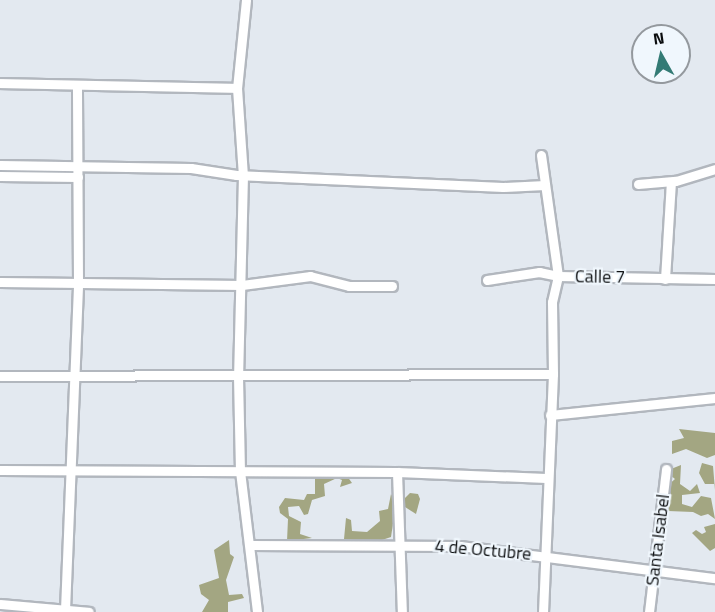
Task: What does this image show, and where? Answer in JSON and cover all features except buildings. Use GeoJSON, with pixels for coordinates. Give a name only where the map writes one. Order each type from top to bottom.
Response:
{"type":"FeatureCollection","features":[{"type":"Feature","properties":{"kind":"street"},"geometry":{"type":"LineString","coordinates":[[246,0],[237,88],[243,175],[238,376],[240,471],[257,612]]}},
{"type":"Feature","properties":{"kind":"street"},"geometry":{"type":"LineString","coordinates":[[0,83],[237,88]]}},
{"type":"Feature","properties":{"kind":"street"},"geometry":{"type":"LineString","coordinates":[[65,610],[73,471],[78,282],[77,85]]}},
{"type":"Feature","properties":{"kind":"street"},"geometry":{"type":"LineString","coordinates":[[540,155],[558,276],[552,302],[553,374],[546,478],[543,612]]}},
{"type":"Feature","properties":{"kind":"street"},"geometry":{"type":"LineString","coordinates":[[0,165],[190,168],[243,175],[503,187],[545,185]]}},
{"type":"Feature","properties":{"kind":"street"},"geometry":{"type":"LineString","coordinates":[[638,184],[671,182],[715,169]]}},
{"type":"Feature","properties":{"kind":"street"},"geometry":{"type":"LineString","coordinates":[[0,176],[78,177]]}},
{"type":"Feature","properties":{"kind":"street"},"geometry":{"type":"LineString","coordinates":[[666,279],[671,182]]}},
{"type":"Feature","properties":{"kind":"street","name":"Calle 7"},"geometry":{"type":"LineString","coordinates":[[487,280],[539,272],[558,276],[715,279]]}},
{"type":"Feature","properties":{"kind":"street"},"geometry":{"type":"LineString","coordinates":[[0,282],[242,285],[310,276],[349,286],[392,286]]}},
{"type":"Feature","properties":{"kind":"street"},"geometry":{"type":"LineString","coordinates":[[0,376],[553,374]]}},
{"type":"Feature","properties":{"kind":"street"},"geometry":{"type":"LineString","coordinates":[[550,415],[715,398]]}},
{"type":"Feature","properties":{"kind":"street","name":"Santa Isabel"},"geometry":{"type":"LineString","coordinates":[[649,612],[666,469]]}},
{"type":"Feature","properties":{"kind":"street"},"geometry":{"type":"LineString","coordinates":[[0,470],[397,472],[546,478]]}},
{"type":"Feature","properties":{"kind":"street"},"geometry":{"type":"LineString","coordinates":[[397,472],[402,612]]}},
{"type":"Feature","properties":{"kind":"street","name":"4 de Octubre"},"geometry":{"type":"LineString","coordinates":[[250,545],[469,546],[715,578]]}},
{"type":"Feature","properties":{"kind":"street"},"geometry":{"type":"LineString","coordinates":[[0,604],[25,609],[89,612]]}},
{"type":"Feature","properties":{"kind":"green space"},"geometry":{"type":"Polygon","coordinates":[[[679,429],[715,433],[715,455],[707,458],[686,449],[672,454],[672,441],[684,438],[679,429]]]}},
{"type":"Feature","properties":{"kind":"green space"},"geometry":{"type":"Polygon","coordinates":[[[702,463],[713,466],[715,490],[714,484],[705,484],[699,473],[702,463]]]}},
{"type":"Feature","properties":{"kind":"green space"},"geometry":{"type":"Polygon","coordinates":[[[681,465],[680,484],[690,491],[697,484],[700,493],[682,495],[682,504],[692,507],[701,496],[711,498],[715,519],[708,514],[701,516],[693,512],[668,511],[671,494],[666,487],[675,479],[669,474],[671,469],[681,465]]]}},
{"type":"Feature","properties":{"kind":"green space"},"geometry":{"type":"Polygon","coordinates":[[[319,475],[347,476],[352,483],[340,487],[342,480],[337,478],[324,484],[325,496],[312,500],[308,514],[304,515],[299,506],[288,507],[289,516],[301,522],[300,534],[312,538],[287,541],[288,519],[280,513],[279,507],[285,498],[304,500],[307,494],[315,494],[315,477],[319,475]]]}},
{"type":"Feature","properties":{"kind":"green space"},"geometry":{"type":"Polygon","coordinates":[[[410,493],[418,494],[420,499],[416,514],[405,507],[404,499],[410,493]]]}},
{"type":"Feature","properties":{"kind":"green space"},"geometry":{"type":"Polygon","coordinates":[[[391,494],[396,503],[391,537],[376,542],[344,539],[346,518],[351,520],[352,531],[367,532],[380,521],[379,511],[388,509],[391,494]]]}},
{"type":"Feature","properties":{"kind":"green space"},"geometry":{"type":"Polygon","coordinates":[[[715,524],[715,548],[710,551],[692,533],[696,530],[702,534],[706,532],[704,527],[715,524]]]}},
{"type":"Feature","properties":{"kind":"green space"},"geometry":{"type":"Polygon","coordinates":[[[229,540],[230,554],[234,557],[226,580],[229,595],[242,594],[244,598],[228,602],[228,612],[202,612],[209,600],[201,594],[199,585],[219,578],[214,550],[229,540]]]}}]}
